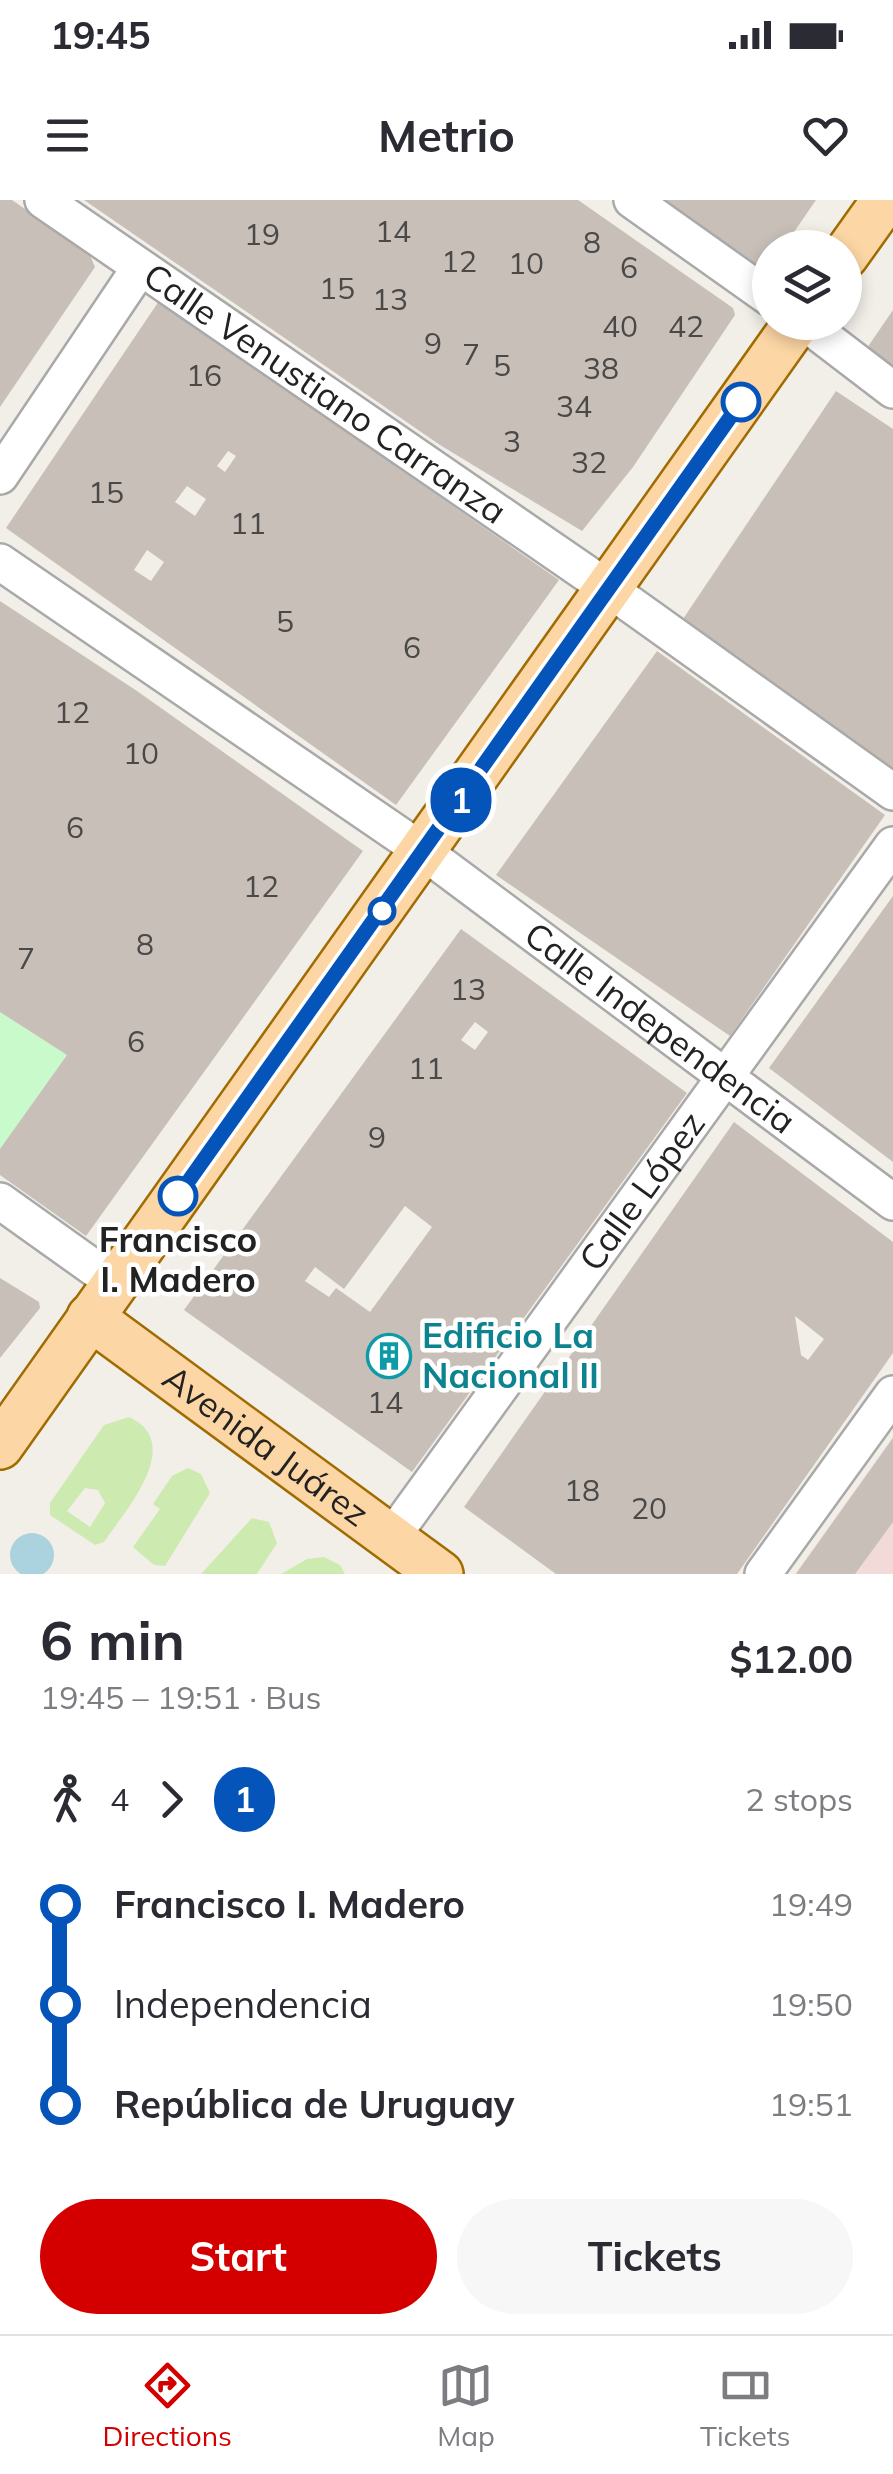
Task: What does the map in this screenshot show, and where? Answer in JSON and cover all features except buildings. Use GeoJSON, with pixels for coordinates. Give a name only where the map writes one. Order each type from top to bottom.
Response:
{"type":"FeatureCollection","features":[{"type":"Feature","properties":{"kind":"main road"},"geometry":{"type":"LineString","coordinates":[[862,232],[885,200]]}},
{"type":"Feature","properties":{"kind":"main road"},"geometry":{"type":"LineString","coordinates":[[0,1446],[788,340]]}},
{"type":"Feature","properties":{"kind":"main road","name":"Avenida Juárez"},"geometry":{"type":"LineString","coordinates":[[102,1300],[421,1565]]}},
{"type":"Feature","properties":{"kind":"street","name":"Calle Venustiano Carranza"},"geometry":{"type":"LineString","coordinates":[[44,200],[609,589],[893,792]]}},
{"type":"Feature","properties":{"kind":"street"},"geometry":{"type":"LineString","coordinates":[[632,200],[752,285]]}},
{"type":"Feature","properties":{"kind":"street"},"geometry":{"type":"LineString","coordinates":[[0,476],[138,268]]}},
{"type":"Feature","properties":{"kind":"street"},"geometry":{"type":"LineString","coordinates":[[825,340],[893,390]]}},
{"type":"Feature","properties":{"kind":"street","name":"Calle Independencia"},"geometry":{"type":"LineString","coordinates":[[0,562],[424,852],[893,1202]]}},
{"type":"Feature","properties":{"kind":"street","name":"Calle López"},"geometry":{"type":"LineString","coordinates":[[421,1565],[726,1075],[893,845]]}},
{"type":"Feature","properties":{"kind":"street"},"geometry":{"type":"LineString","coordinates":[[0,1201],[102,1300]]}},
{"type":"Feature","properties":{"kind":"street"},"geometry":{"type":"LineString","coordinates":[[763,1574],[893,1394]]}},
{"type":"Feature","properties":{"kind":"shaded area"},"geometry":{"type":"Polygon","coordinates":[[[893,1437],[893,1574],[795,1574],[893,1437]]]}},
{"type":"Feature","properties":{"kind":"green space"},"geometry":{"type":"Polygon","coordinates":[[[0,1012],[67,1055],[0,1149],[0,1012]]]}},
{"type":"Feature","properties":{"kind":"green space"},"geometry":{"type":"Polygon","coordinates":[[[129,1417],[145,1429],[152,1443],[152,1460],[125,1513],[104,1542],[95,1545],[50,1515],[50,1503],[104,1425],[129,1417]],[[85,1488],[67,1511],[90,1527],[105,1503],[98,1490],[85,1488]]]}},
{"type":"Feature","properties":{"kind":"green space"},"geometry":{"type":"Polygon","coordinates":[[[188,1468],[201,1474],[210,1493],[165,1566],[154,1565],[133,1547],[160,1509],[153,1504],[172,1476],[188,1468]]]}},
{"type":"Feature","properties":{"kind":"green space"},"geometry":{"type":"Polygon","coordinates":[[[252,1518],[269,1522],[277,1543],[257,1574],[201,1574],[252,1518]]]}},
{"type":"Feature","properties":{"kind":"green space"},"geometry":{"type":"Polygon","coordinates":[[[324,1557],[340,1565],[345,1574],[281,1574],[307,1559],[324,1557]]]}},
{"type":"Feature","properties":{"kind":"water"},"geometry":{"type":"Polygon","coordinates":[[[24,1535],[40,1535],[52,1547],[52,1563],[41,1574],[23,1574],[12,1563],[12,1547],[24,1535]]]}},
{"type":"Feature","properties":{"kind":"bus line","name":"1"},"geometry":{"type":"LineString","coordinates":[[178,1196],[741,402]]}},
{"type":"Feature","properties":{"kind":"place","name":"Francisco I. Madero"},"geometry":{"type":"Point","coordinates":[178,1196]}},
{"type":"Feature","properties":{"kind":"place","name":"Edificio La Nacional II"},"geometry":{"type":"Point","coordinates":[389,1356]}}]}
